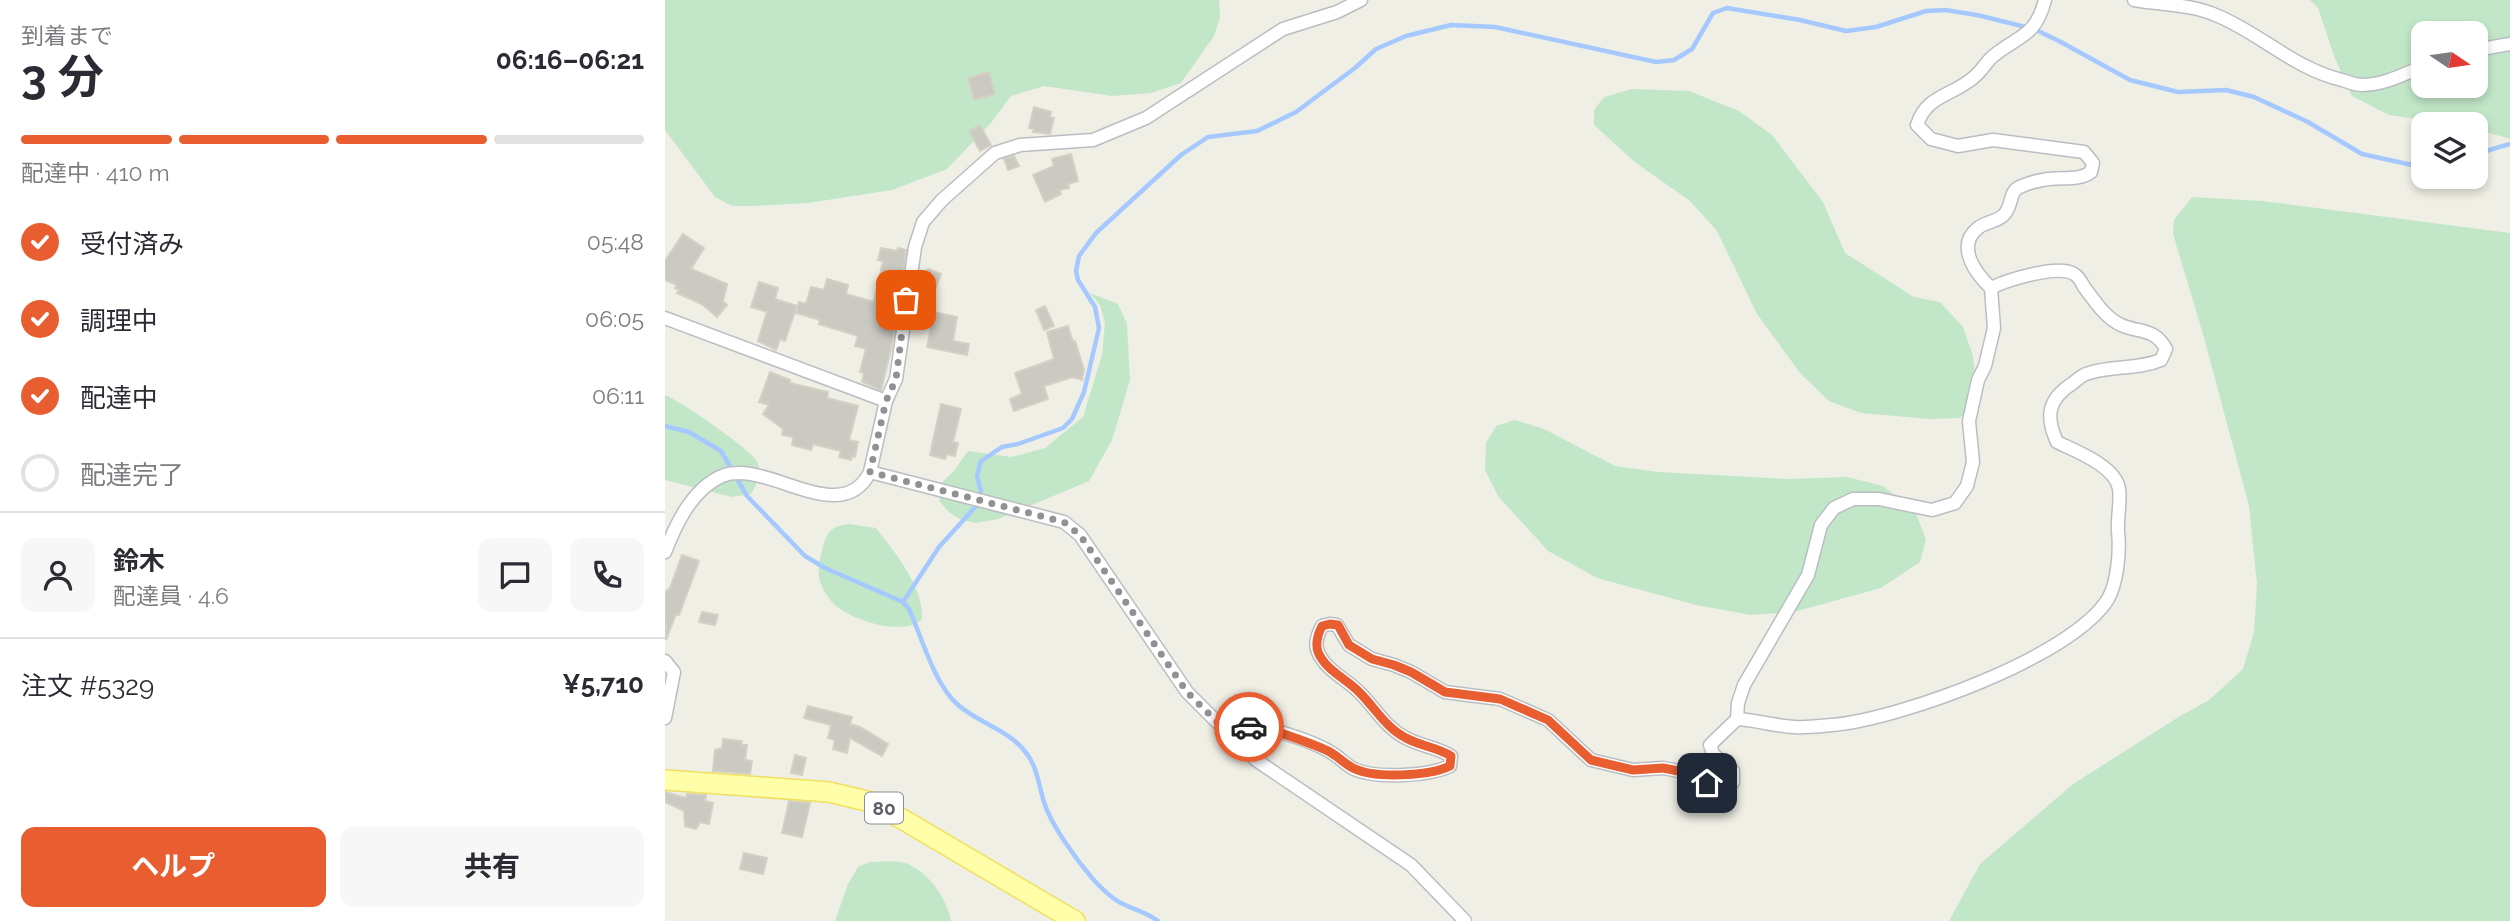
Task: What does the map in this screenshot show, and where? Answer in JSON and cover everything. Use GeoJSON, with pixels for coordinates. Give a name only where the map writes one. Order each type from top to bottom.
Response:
{"type":"FeatureCollection","features":[{"type":"Feature","properties":{"kind":"main road","name":"80"},"geometry":{"type":"LineString","coordinates":[[665,780],[829,792],[875,803],[1075,921]]}},
{"type":"Feature","properties":{"kind":"street"},"geometry":{"type":"LineString","coordinates":[[665,552],[679,519],[691,502],[721,477],[745,473],[826,495],[855,491],[865,482],[870,472],[886,401],[896,379],[910,274],[923,222],[942,200],[995,153],[1020,145],[1093,140],[1146,118],[1283,29],[1337,12],[1361,0]]}},
{"type":"Feature","properties":{"kind":"street"},"geometry":{"type":"LineString","coordinates":[[1222,727],[1258,726],[1329,751],[1355,769],[1368,772],[1413,774],[1440,771],[1450,766],[1451,756],[1440,749],[1408,740],[1390,728],[1360,692],[1331,670],[1317,651],[1317,635],[1322,626],[1330,624],[1338,625],[1349,645],[1372,659],[1411,672],[1445,692],[1500,699],[1548,720],[1591,760],[1633,770],[1663,768],[1694,774],[1707,783],[1723,788],[1733,782],[1733,771],[1713,754],[1710,745],[1737,719],[1738,703],[1745,685],[1808,575],[1821,525],[1834,508],[1853,499],[1879,499],[1932,510],[1955,503],[1967,486],[1973,462],[1969,421],[1994,328],[1991,288],[1977,275],[1967,253],[1971,236],[1978,227],[2006,213],[2014,190],[2045,179],[2084,177],[2091,172],[2092,163],[2084,152],[1993,140],[1958,146],[1930,139],[1917,125],[1921,111],[1967,83],[1982,71],[1990,58],[2024,36],[2040,19],[2045,0]]}},
{"type":"Feature","properties":{"kind":"street"},"geometry":{"type":"LineString","coordinates":[[2134,0],[2171,3],[2216,15],[2242,27],[2295,61],[2332,78],[2361,85],[2386,81],[2411,71]]}},
{"type":"Feature","properties":{"kind":"street"},"geometry":{"type":"LineString","coordinates":[[2489,48],[2510,44]]}},
{"type":"Feature","properties":{"kind":"street"},"geometry":{"type":"LineString","coordinates":[[1737,719],[1794,727],[1835,724],[1912,709],[1956,692],[2057,645],[2094,615],[2109,597],[2121,553],[2117,516],[2119,488],[2113,475],[2094,460],[2057,442],[2049,424],[2052,404],[2059,392],[2086,374],[2150,364],[2161,360],[2166,349],[2160,338],[2122,325],[2104,314],[2075,274],[2045,272],[1991,288]]}},
{"type":"Feature","properties":{"kind":"street"},"geometry":{"type":"LineString","coordinates":[[665,318],[886,401]]}},
{"type":"Feature","properties":{"kind":"street"},"geometry":{"type":"LineString","coordinates":[[870,472],[1064,522],[1080,535],[1187,692],[1222,727],[1257,760],[1412,864],[1465,921]]}},
{"type":"Feature","properties":{"kind":"street"},"geometry":{"type":"LineString","coordinates":[[665,661],[674,672],[665,718]]}},
{"type":"Feature","properties":{"kind":"green space"},"geometry":{"type":"Polygon","coordinates":[[[665,0],[1219,0],[1220,18],[1214,36],[1181,83],[1151,93],[1112,96],[1044,86],[1011,96],[991,123],[947,169],[892,190],[808,203],[732,206],[715,197],[665,130],[665,0]]]}},
{"type":"Feature","properties":{"kind":"green space"},"geometry":{"type":"Polygon","coordinates":[[[2310,0],[2510,0],[2510,139],[2488,133],[2488,112],[2411,112],[2411,118],[2389,115],[2352,96],[2334,56],[2318,8],[2310,0]]]}},
{"type":"Feature","properties":{"kind":"green space"},"geometry":{"type":"Polygon","coordinates":[[[1632,89],[1689,91],[1739,111],[1772,135],[1823,202],[1845,253],[1914,297],[1940,302],[1963,327],[1973,356],[1976,384],[1972,408],[1960,418],[1930,419],[1861,413],[1829,401],[1800,373],[1757,314],[1717,231],[1690,201],[1636,163],[1594,125],[1594,110],[1604,97],[1632,89]]]}},
{"type":"Feature","properties":{"kind":"green space"},"geometry":{"type":"Polygon","coordinates":[[[2192,197],[2262,201],[2510,233],[2510,921],[1949,921],[1980,864],[2073,784],[2209,700],[2243,669],[2254,632],[2257,585],[2249,506],[2173,234],[2174,220],[2192,197]]]}},
{"type":"Feature","properties":{"kind":"green space"},"geometry":{"type":"Polygon","coordinates":[[[1090,293],[1118,304],[1127,324],[1130,380],[1112,440],[1089,481],[998,519],[976,523],[961,520],[940,502],[938,486],[953,472],[968,451],[1011,457],[1045,448],[1083,417],[1102,355],[1105,323],[1100,305],[1090,293]]]}},
{"type":"Feature","properties":{"kind":"green space"},"geometry":{"type":"Polygon","coordinates":[[[665,395],[715,426],[753,457],[758,463],[759,472],[751,494],[732,497],[665,480],[665,395]]]}},
{"type":"Feature","properties":{"kind":"green space"},"geometry":{"type":"Polygon","coordinates":[[[1515,420],[1544,429],[1615,466],[1658,472],[1787,479],[1847,477],[1883,486],[1915,511],[1926,539],[1920,562],[1881,588],[1794,612],[1751,615],[1696,605],[1597,578],[1548,551],[1498,496],[1485,470],[1486,443],[1496,426],[1515,420]]]}},
{"type":"Feature","properties":{"kind":"green space"},"geometry":{"type":"Polygon","coordinates":[[[849,524],[876,528],[913,582],[921,606],[922,619],[904,627],[879,625],[844,612],[830,599],[822,587],[819,574],[823,546],[832,530],[849,524]]]}},
{"type":"Feature","properties":{"kind":"green space"},"geometry":{"type":"Polygon","coordinates":[[[869,862],[899,862],[916,868],[936,888],[946,904],[951,921],[835,921],[848,884],[858,867],[869,862]]]}},
{"type":"Feature","properties":{"kind":"building"},"geometry":{"type":"Polygon","coordinates":[[[989,72],[995,94],[974,100],[968,78],[989,72]]]}},
{"type":"Feature","properties":{"kind":"building"},"geometry":{"type":"Polygon","coordinates":[[[1034,107],[1051,112],[1050,117],[1054,118],[1050,134],[1033,132],[1034,129],[1029,128],[1034,107]]]}},
{"type":"Feature","properties":{"kind":"building"},"geometry":{"type":"Polygon","coordinates":[[[980,125],[991,145],[980,151],[969,131],[980,125]]]}},
{"type":"Feature","properties":{"kind":"building"},"geometry":{"type":"Polygon","coordinates":[[[1071,154],[1078,181],[1068,184],[1069,188],[1059,190],[1061,194],[1045,202],[1033,175],[1054,166],[1052,159],[1071,154]]]}},
{"type":"Feature","properties":{"kind":"building"},"geometry":{"type":"Polygon","coordinates":[[[1014,156],[1019,166],[1008,170],[1004,159],[1014,156]]]}},
{"type":"Feature","properties":{"kind":"building"},"geometry":{"type":"Polygon","coordinates":[[[683,234],[704,248],[691,269],[727,284],[723,301],[727,305],[717,317],[702,304],[677,293],[677,285],[665,280],[665,261],[683,234]]]}},
{"type":"Feature","properties":{"kind":"building"},"geometry":{"type":"Polygon","coordinates":[[[881,248],[906,250],[892,345],[881,390],[862,382],[864,373],[860,372],[866,349],[855,346],[858,336],[819,324],[820,320],[796,313],[799,302],[806,304],[811,287],[824,290],[827,279],[848,285],[846,294],[874,302],[883,261],[878,260],[881,248]]]}},
{"type":"Feature","properties":{"kind":"building"},"geometry":{"type":"Polygon","coordinates":[[[928,269],[941,274],[924,316],[914,314],[918,287],[928,269]]]}},
{"type":"Feature","properties":{"kind":"building"},"geometry":{"type":"Polygon","coordinates":[[[759,282],[778,288],[775,299],[797,306],[785,341],[780,339],[776,350],[758,341],[767,312],[751,307],[759,282]]]}},
{"type":"Feature","properties":{"kind":"building"},"geometry":{"type":"Polygon","coordinates":[[[1045,306],[1054,326],[1044,330],[1036,310],[1045,306]]]}},
{"type":"Feature","properties":{"kind":"building"},"geometry":{"type":"Polygon","coordinates":[[[934,312],[957,317],[953,341],[969,344],[967,355],[927,347],[934,312]]]}},
{"type":"Feature","properties":{"kind":"building"},"geometry":{"type":"Polygon","coordinates":[[[1068,326],[1084,370],[1082,380],[1073,377],[1044,386],[1048,399],[1014,411],[1010,399],[1022,394],[1015,373],[1054,359],[1047,332],[1068,326]]]}},
{"type":"Feature","properties":{"kind":"building"},"geometry":{"type":"Polygon","coordinates":[[[770,372],[790,380],[790,383],[828,392],[827,398],[858,406],[849,440],[858,442],[855,457],[852,456],[851,460],[839,457],[841,451],[813,444],[811,450],[792,445],[793,437],[782,435],[783,429],[763,414],[769,405],[759,402],[770,372]]]}},
{"type":"Feature","properties":{"kind":"building"},"geometry":{"type":"Polygon","coordinates":[[[941,404],[961,409],[953,442],[958,443],[955,456],[947,454],[945,459],[930,455],[941,404]]]}},
{"type":"Feature","properties":{"kind":"building"},"geometry":{"type":"Polygon","coordinates":[[[682,555],[699,561],[679,615],[676,614],[666,640],[665,592],[670,588],[682,555]]]}},
{"type":"Feature","properties":{"kind":"building"},"geometry":{"type":"Polygon","coordinates":[[[702,612],[718,615],[715,625],[699,622],[702,612]]]}},
{"type":"Feature","properties":{"kind":"building"},"geometry":{"type":"Polygon","coordinates":[[[808,706],[852,717],[850,724],[888,744],[882,756],[850,738],[847,753],[833,749],[835,740],[828,738],[831,725],[804,718],[808,706]]]}},
{"type":"Feature","properties":{"kind":"building"},"geometry":{"type":"Polygon","coordinates":[[[723,739],[742,741],[741,745],[747,745],[745,760],[752,761],[750,774],[713,771],[715,750],[722,748],[723,739]]]}},
{"type":"Feature","properties":{"kind":"building"},"geometry":{"type":"Polygon","coordinates":[[[795,755],[806,758],[802,775],[791,773],[795,755]]]}},
{"type":"Feature","properties":{"kind":"building"},"geometry":{"type":"Polygon","coordinates":[[[665,792],[686,798],[687,794],[706,795],[705,801],[713,803],[709,824],[700,822],[696,829],[685,826],[684,811],[665,802],[665,792]]]}},
{"type":"Feature","properties":{"kind":"building"},"geometry":{"type":"Polygon","coordinates":[[[789,801],[810,803],[802,837],[782,833],[789,801]]]}},
{"type":"Feature","properties":{"kind":"building"},"geometry":{"type":"Polygon","coordinates":[[[744,853],[767,858],[763,874],[740,869],[744,853]]]}},
{"type":"Feature","properties":{"kind":"waterway"},"geometry":{"type":"LineString","coordinates":[[903,602],[939,547],[978,504],[981,491],[977,476],[981,461],[1002,447],[1063,428],[1072,419],[1084,392],[1099,328],[1095,307],[1078,280],[1076,271],[1079,256],[1096,233],[1181,155],[1208,137],[1257,131],[1296,112],[1376,49],[1406,36],[1451,25],[1495,27],[1656,62],[1674,60],[1692,49],[1713,13],[1727,8],[1846,31],[1876,27],[1926,11],[1945,10],[2034,29],[2130,80],[2178,92],[2226,90],[2254,97],[2308,122],[2362,154],[2411,165]]}},
{"type":"Feature","properties":{"kind":"waterway"},"geometry":{"type":"LineString","coordinates":[[2488,150],[2510,144]]}},
{"type":"Feature","properties":{"kind":"waterway"},"geometry":{"type":"LineString","coordinates":[[665,426],[689,432],[721,451],[747,496],[805,556],[825,568],[903,602],[909,609],[929,660],[949,695],[966,711],[1004,733],[1029,757],[1052,821],[1086,870],[1099,886],[1116,900],[1158,921]]}},
{"type":"Feature","properties":{"kind":"way so far"},"geometry":{"type":"LineString","coordinates":[[906,300],[896,379],[886,401],[870,472],[1064,522],[1080,535],[1187,692],[1222,727],[1249,727]]}},
{"type":"Feature","properties":{"kind":"route"},"geometry":{"type":"LineString","coordinates":[[1249,727],[1258,726],[1329,751],[1355,769],[1382,774],[1413,774],[1440,771],[1450,766],[1451,756],[1440,749],[1408,740],[1390,728],[1360,692],[1331,670],[1317,651],[1317,635],[1322,626],[1330,624],[1338,625],[1349,645],[1372,659],[1411,672],[1445,692],[1500,699],[1548,720],[1591,760],[1633,770],[1663,768],[1694,774],[1707,783]]}}]}
